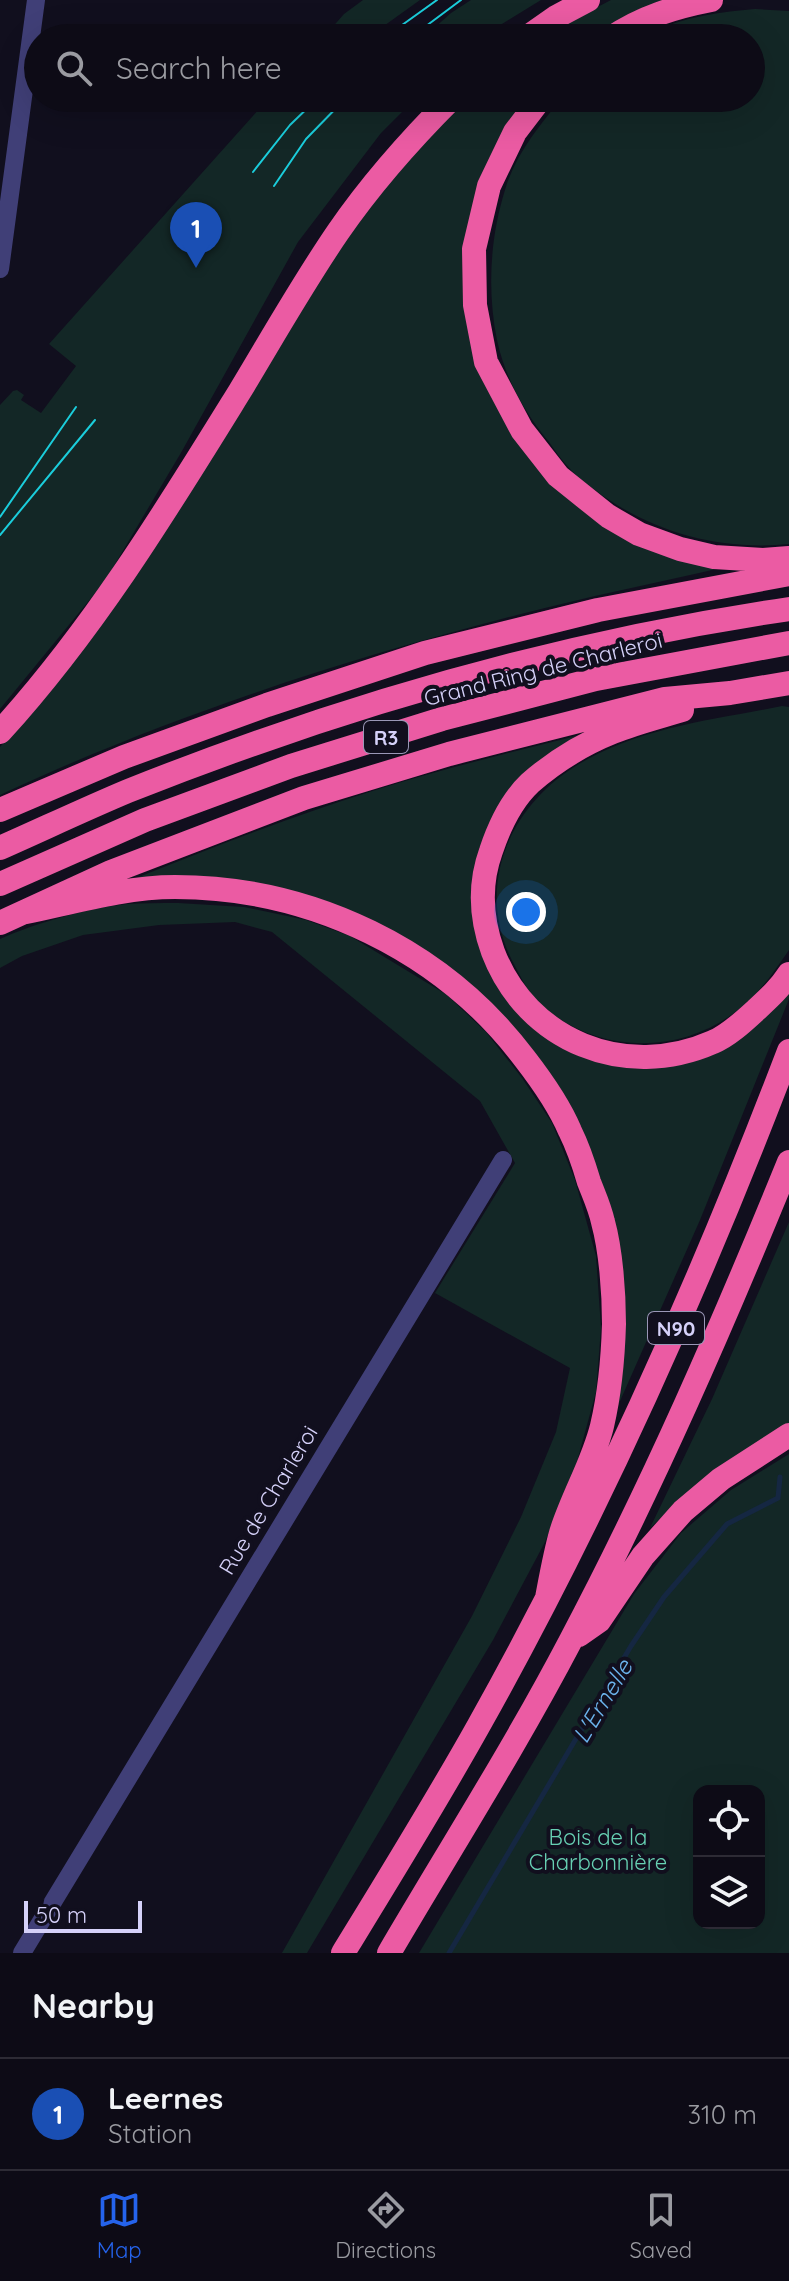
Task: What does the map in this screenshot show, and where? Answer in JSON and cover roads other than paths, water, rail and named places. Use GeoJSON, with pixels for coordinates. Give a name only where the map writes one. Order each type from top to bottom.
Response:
{"type":"FeatureCollection","features":[{"type":"Feature","properties":{"kind":"highway"},"geometry":{"type":"LineString","coordinates":[[546,24],[588,0]]}},
{"type":"Feature","properties":{"kind":"highway"},"geometry":{"type":"LineString","coordinates":[[637,24],[673,8],[711,0]]}},
{"type":"Feature","properties":{"kind":"highway"},"geometry":{"type":"LineString","coordinates":[[0,732],[29,701],[119,582],[339,230],[438,112]]}},
{"type":"Feature","properties":{"kind":"highway"},"geometry":{"type":"LineString","coordinates":[[530,112],[515,132],[489,186],[474,249],[475,305],[486,362],[522,430],[558,476],[608,516],[639,534],[714,557],[789,558]]}},
{"type":"Feature","properties":{"kind":"highway"},"geometry":{"type":"LineString","coordinates":[[0,810],[124,757],[267,705],[425,653],[598,610],[789,574]]}},
{"type":"Feature","properties":{"kind":"highway","name":"Grand Ring de Charleroi"},"geometry":{"type":"LineString","coordinates":[[0,848],[127,792],[279,735],[434,687],[589,647],[789,609]]}},
{"type":"Feature","properties":{"kind":"highway","name":"Grand Ring de Charleroi"},"geometry":{"type":"LineString","coordinates":[[0,884],[145,820],[291,766],[442,719],[596,679],[789,643]]}},
{"type":"Feature","properties":{"kind":"highway"},"geometry":{"type":"LineString","coordinates":[[0,923],[111,872],[304,798],[449,754],[665,699],[789,683]]}},
{"type":"Feature","properties":{"kind":"highway"},"geometry":{"type":"LineString","coordinates":[[730,693],[613,732],[564,757],[528,785],[500,825],[486,864],[482,902],[487,936],[500,970],[525,1007],[553,1031],[590,1047],[631,1058],[665,1056],[714,1042],[746,1019],[781,987],[789,974]]}},
{"type":"Feature","properties":{"kind":"highway"},"geometry":{"type":"LineString","coordinates":[[26,912],[120,893],[173,887],[232,891],[282,900],[337,917],[389,940],[432,967],[478,1005],[541,1080],[570,1129],[603,1223],[614,1319],[612,1369],[602,1427],[561,1532],[547,1598]]}},
{"type":"Feature","properties":{"kind":"highway","name":"N90"},"geometry":{"type":"LineString","coordinates":[[343,1953],[480,1725],[601,1492],[658,1370],[789,1051]]}},
{"type":"Feature","properties":{"kind":"highway","name":"N90"},"geometry":{"type":"LineString","coordinates":[[389,1953],[571,1641],[695,1385],[789,1162]]}},
{"type":"Feature","properties":{"kind":"highway"},"geometry":{"type":"LineString","coordinates":[[571,1641],[599,1621],[643,1556],[683,1511],[721,1479],[789,1435]]}},
{"type":"Feature","properties":{"kind":"street"},"geometry":{"type":"LineString","coordinates":[[33,24],[36,0]]}},
{"type":"Feature","properties":{"kind":"street"},"geometry":{"type":"LineString","coordinates":[[0,269],[24,90]]}},
{"type":"Feature","properties":{"kind":"street","name":"Rue de Charleroi"},"geometry":{"type":"LineString","coordinates":[[22,1953],[503,1160]]}},
{"type":"Feature","properties":{"kind":"waterway","name":"L'Ernelle"},"geometry":{"type":"LineString","coordinates":[[449,1953],[631,1646],[664,1597],[727,1524],[778,1498],[780,1477]]}},
{"type":"Feature","properties":{"kind":"tram line"},"geometry":{"type":"LineString","coordinates":[[404,24],[437,0]]}},
{"type":"Feature","properties":{"kind":"tram line"},"geometry":{"type":"LineString","coordinates":[[429,24],[461,0]]}},
{"type":"Feature","properties":{"kind":"tram line"},"geometry":{"type":"LineString","coordinates":[[253,172],[303,112]]}},
{"type":"Feature","properties":{"kind":"tram line"},"geometry":{"type":"LineString","coordinates":[[274,186],[306,139],[332,112]]}},
{"type":"Feature","properties":{"kind":"tram line"},"geometry":{"type":"LineString","coordinates":[[0,517],[76,407]]}},
{"type":"Feature","properties":{"kind":"tram line"},"geometry":{"type":"LineString","coordinates":[[0,535],[95,420]]}},
{"type":"Feature","properties":{"kind":"place","name":"Leernes"},"geometry":{"type":"Point","coordinates":[196,268]}},
{"type":"Feature","properties":{"kind":"park label","name":"Bois de la Charbonnière"},"geometry":{"type":"Point","coordinates":[598,1850]}}]}
